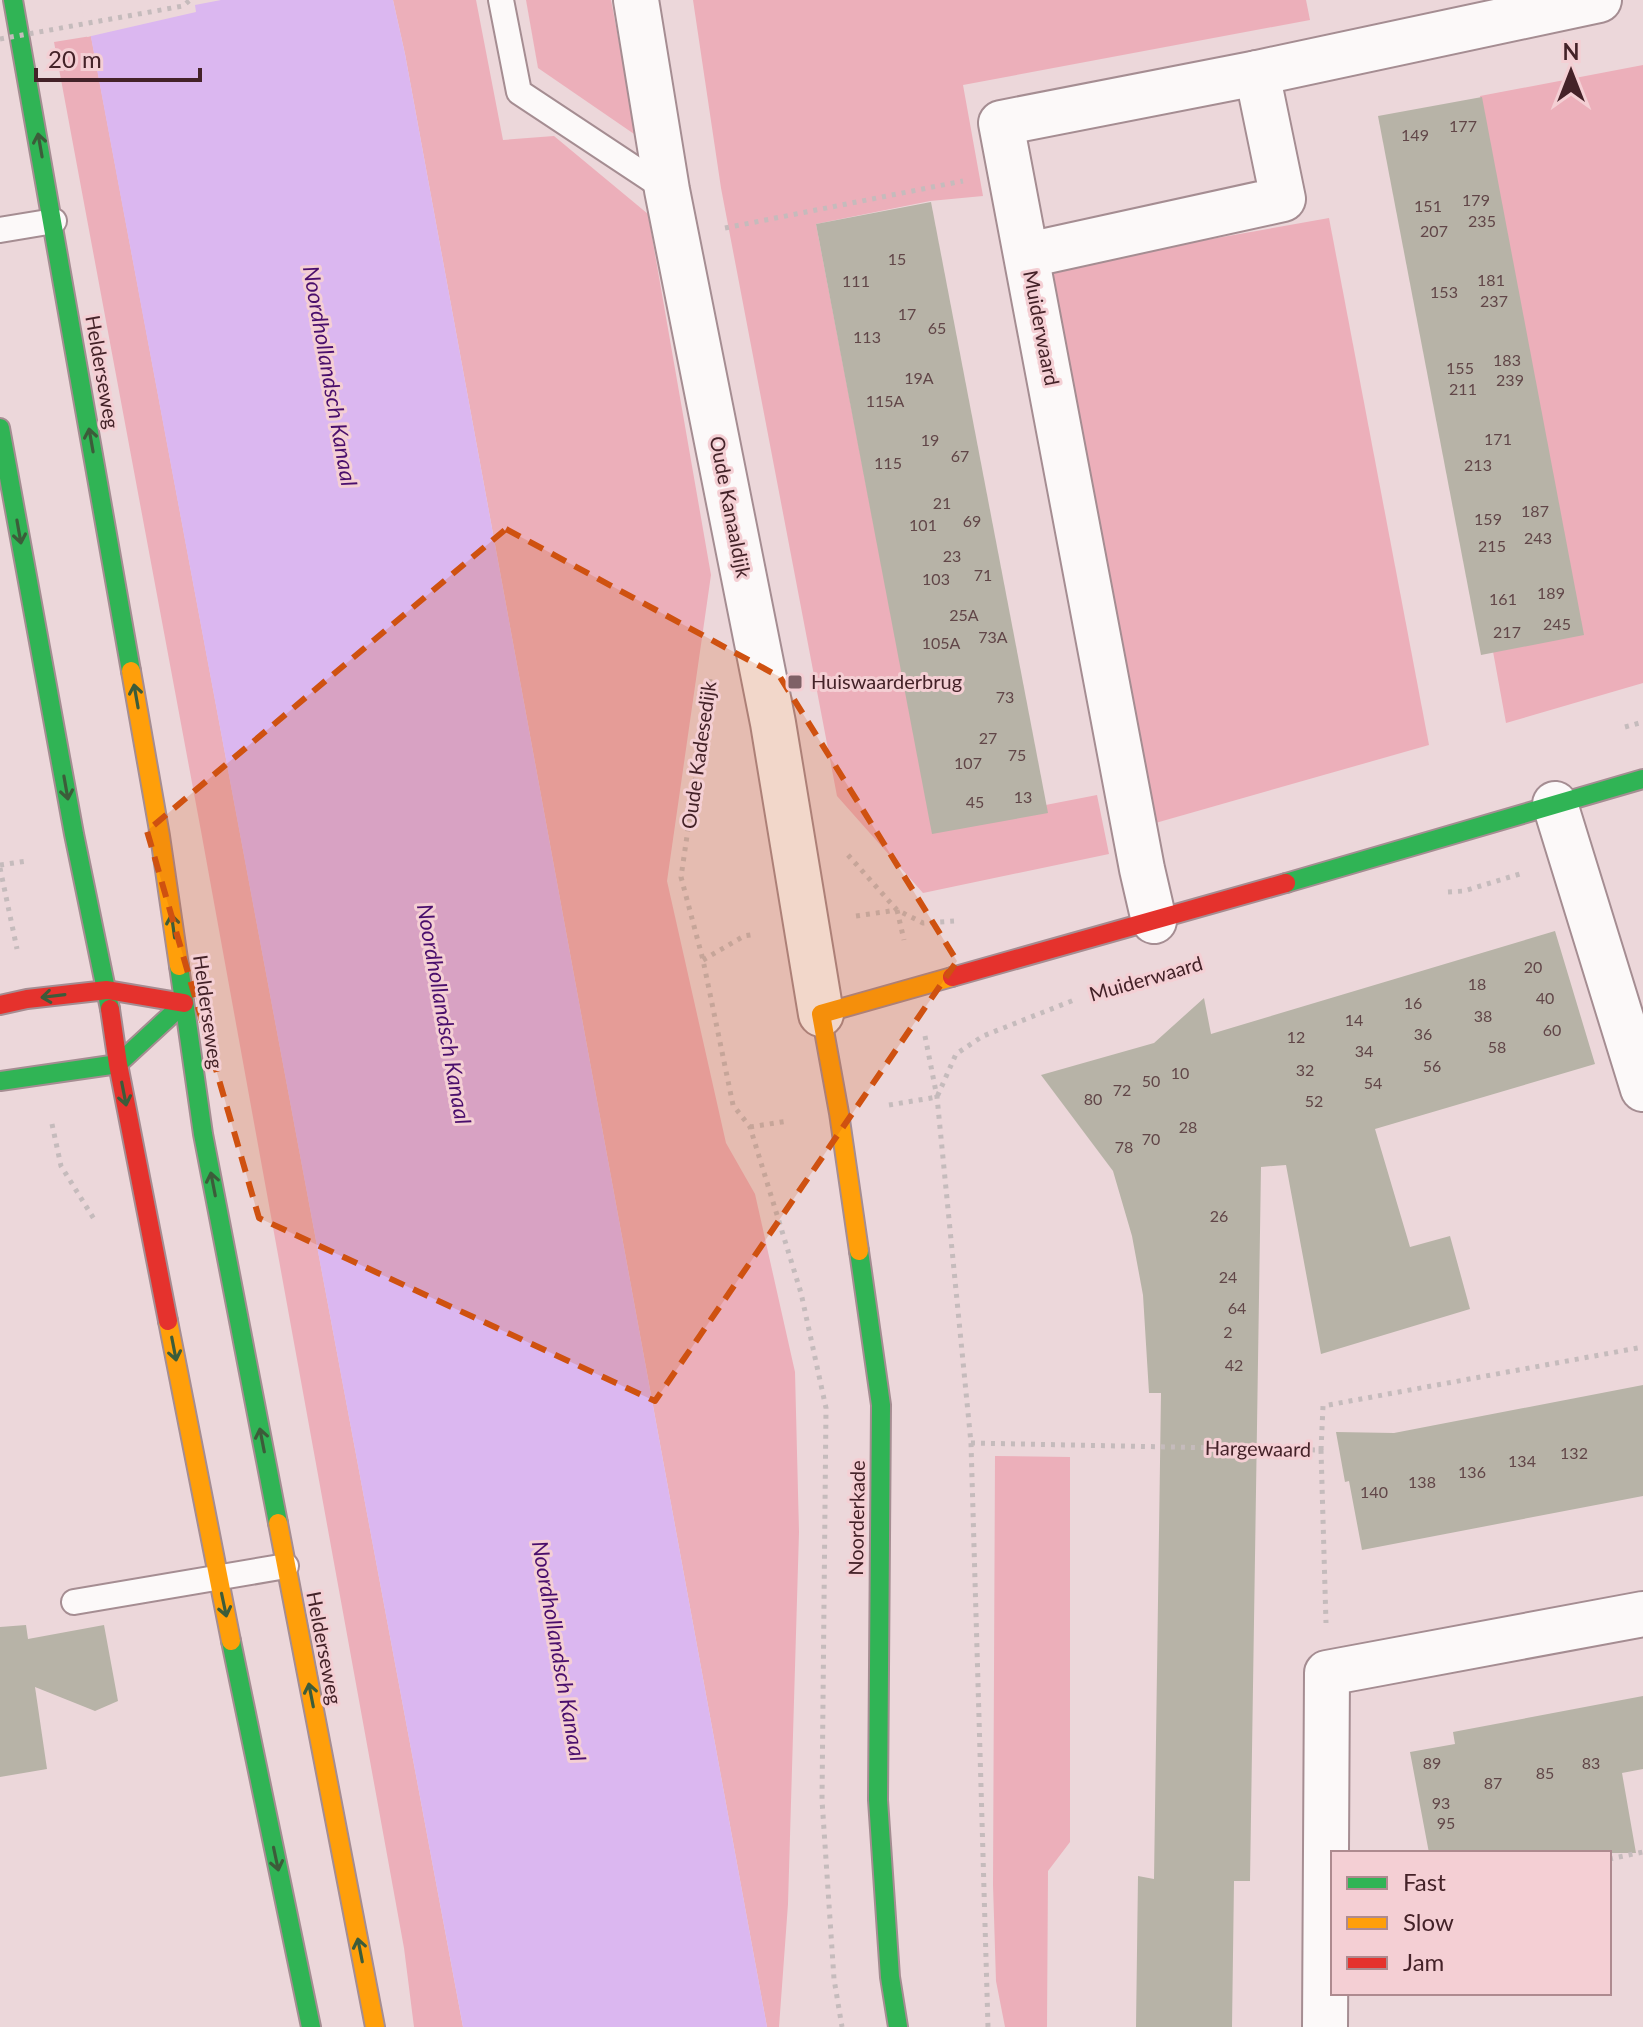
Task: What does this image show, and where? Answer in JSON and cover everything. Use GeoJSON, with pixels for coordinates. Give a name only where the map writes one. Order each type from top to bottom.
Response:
{"type":"FeatureCollection","features":[{"type":"Feature","properties":{"kind":"main road","name":"Helderseweg"},"geometry":{"type":"LineString","coordinates":[[13,0],[154,804],[203,1134],[375,2027]]}},
{"type":"Feature","properties":{"kind":"main road"},"geometry":{"type":"LineString","coordinates":[[0,428],[74,834],[107,990],[118,1064],[218,1576],[311,2027]]}},
{"type":"Feature","properties":{"kind":"main road"},"geometry":{"type":"LineString","coordinates":[[821,1014],[1643,779]]}},
{"type":"Feature","properties":{"kind":"main road"},"geometry":{"type":"LineString","coordinates":[[0,1005],[107,990],[184,1003]]}},
{"type":"Feature","properties":{"kind":"main road"},"geometry":{"type":"LineString","coordinates":[[0,1081],[118,1064],[184,1003]]}},
{"type":"Feature","properties":{"kind":"main road","name":"Noorderkade"},"geometry":{"type":"LineString","coordinates":[[821,1014],[839,1113],[881,1405],[878,1800],[890,1977],[898,2027]]}},
{"type":"Feature","properties":{"kind":"street","name":"Oude Kanaaldijk"},"geometry":{"type":"LineString","coordinates":[[636,0],[667,190],[773,723],[821,1014]]}},
{"type":"Feature","properties":{"kind":"street","name":"Muiderwaard"},"geometry":{"type":"LineString","coordinates":[[1154,921],[1001,123],[1257,73],[1599,0]]}},
{"type":"Feature","properties":{"kind":"street","name":"Muiderwaard"},"geometry":{"type":"LineString","coordinates":[[1028,255],[1283,199],[1257,73]]}},
{"type":"Feature","properties":{"kind":"street"},"geometry":{"type":"LineString","coordinates":[[1555,804],[1643,1089]]}},
{"type":"Feature","properties":{"kind":"street"},"geometry":{"type":"LineString","coordinates":[[1325,2027],[1327,1673],[1643,1614]]}},
{"type":"Feature","properties":{"kind":"lane"},"geometry":{"type":"LineString","coordinates":[[501,0],[519,92],[667,190]]}},
{"type":"Feature","properties":{"kind":"lane"},"geometry":{"type":"LineString","coordinates":[[0,230],[54,221]]}},
{"type":"Feature","properties":{"kind":"lane"},"geometry":{"type":"LineString","coordinates":[[74,1602],[286,1566]]}},
{"type":"Feature","properties":{"kind":"path"},"geometry":{"type":"LineString","coordinates":[[0,39],[183,6],[190,0]]}},
{"type":"Feature","properties":{"kind":"path"},"geometry":{"type":"LineString","coordinates":[[677,237],[1011,172]]}},
{"type":"Feature","properties":{"kind":"path","name":"Oude Kadesedijk"},"geometry":{"type":"LineString","coordinates":[[712,671],[681,877],[703,960],[733,1105],[750,1127]]}},
{"type":"Feature","properties":{"kind":"path"},"geometry":{"type":"LineString","coordinates":[[1436,892],[1464,891],[1570,858]]}},
{"type":"Feature","properties":{"kind":"path","name":"Muiderwaard"},"geometry":{"type":"LineString","coordinates":[[937,1097],[956,1054],[983,1036],[1074,1000]]}},
{"type":"Feature","properties":{"kind":"path"},"geometry":{"type":"LineString","coordinates":[[750,1127],[937,1097],[971,1443],[988,2027]]}},
{"type":"Feature","properties":{"kind":"path","name":"Noorderkade"},"geometry":{"type":"LineString","coordinates":[[750,1127],[801,1293],[826,1408],[822,1800],[834,1979],[842,2027]]}},
{"type":"Feature","properties":{"kind":"path"},"geometry":{"type":"LineString","coordinates":[[1321,1450],[1323,1406],[1643,1347]]}},
{"type":"Feature","properties":{"kind":"path","name":"Hargewaard"},"geometry":{"type":"LineString","coordinates":[[971,1443],[1321,1450],[1327,1673]]}},
{"type":"Feature","properties":{"kind":"path"},"geometry":{"type":"LineString","coordinates":[[1611,1859],[1643,1852]]}},
{"type":"Feature","properties":{"kind":"highlighted area"},"geometry":{"type":"Polygon","coordinates":[[[506,529],[780,677],[957,961],[655,1401],[259,1218],[147,831],[506,529]]]}},
{"type":"Feature","properties":{"kind":"shaded area"},"geometry":{"type":"Polygon","coordinates":[[[393,0],[476,0],[503,140],[554,136],[648,214],[711,575],[667,881],[726,1143],[755,1194],[795,1372],[799,1532],[788,1904],[779,2027],[767,2027],[393,0]]]}},
{"type":"Feature","properties":{"kind":"shaded area"},"geometry":{"type":"Polygon","coordinates":[[[526,0],[611,0],[637,136],[538,68],[526,0]]]}},
{"type":"Feature","properties":{"kind":"shaded area"},"geometry":{"type":"Polygon","coordinates":[[[693,0],[1306,0],[1310,20],[963,85],[983,196],[930,201],[816,224],[932,827],[1097,795],[1109,854],[923,893],[837,796],[721,188],[693,0]]]}},
{"type":"Feature","properties":{"kind":"shaded area"},"geometry":{"type":"Polygon","coordinates":[[[91,36],[463,2027],[414,2027],[404,1948],[54,42],[91,36]]]}},
{"type":"Feature","properties":{"kind":"shaded area"},"geometry":{"type":"Polygon","coordinates":[[[1643,65],[1643,683],[1506,723],[1492,646],[1581,629],[1480,96],[1643,65]]]}},
{"type":"Feature","properties":{"kind":"shaded area"},"geometry":{"type":"Polygon","coordinates":[[[1329,218],[1429,745],[1152,824],[1048,268],[1329,218]]]}},
{"type":"Feature","properties":{"kind":"shaded area"},"geometry":{"type":"Polygon","coordinates":[[[995,1456],[1070,1457],[1070,1842],[1048,1871],[1047,2027],[1005,2027],[996,1981],[993,1885],[995,1456]]]}},
{"type":"Feature","properties":{"kind":"water","name":"Noordhollandsch Kanaal"},"geometry":{"type":"Polygon","coordinates":[[[84,0],[393,0],[767,2027],[463,2027],[84,0]]]}},
{"type":"Feature","properties":{"kind":"pier"},"geometry":{"type":"Polygon","coordinates":[[[80,0],[221,0],[195,5],[196,12],[87,37],[80,0]]]}},
{"type":"Feature","properties":{"kind":"building"},"geometry":{"type":"Polygon","coordinates":[[[1482,97],[1584,635],[1481,655],[1378,116],[1482,97]]]}},
{"type":"Feature","properties":{"kind":"building"},"geometry":{"type":"Polygon","coordinates":[[[931,202],[1048,813],[932,834],[816,224],[931,202]]]}},
{"type":"Feature","properties":{"kind":"building"},"geometry":{"type":"Polygon","coordinates":[[[1555,931],[1595,1064],[1375,1129],[1410,1247],[1450,1236],[1470,1309],[1321,1354],[1286,1165],[1261,1167],[1250,1881],[1234,1881],[1232,2027],[1136,2027],[1138,1876],[1154,1879],[1161,1393],[1149,1393],[1143,1295],[1132,1236],[1113,1171],[1041,1075],[1154,1043],[1204,998],[1211,1034],[1555,931]]]}},
{"type":"Feature","properties":{"kind":"building"},"geometry":{"type":"Polygon","coordinates":[[[1643,1385],[1643,1496],[1362,1550],[1336,1432],[1394,1433],[1643,1385]]]}},
{"type":"Feature","properties":{"kind":"building"},"geometry":{"type":"Polygon","coordinates":[[[26,1625],[28,1639],[104,1625],[118,1701],[95,1711],[35,1687],[47,1769],[0,1777],[0,1627],[26,1625]]]}},
{"type":"Feature","properties":{"kind":"building"},"geometry":{"type":"Polygon","coordinates":[[[1643,1696],[1643,1769],[1622,1773],[1636,1853],[1429,1851],[1410,1752],[1455,1744],[1453,1732],[1643,1696]]]}},
{"type":"Feature","properties":{"kind":"traffic: fast"},"geometry":{"type":"LineString","coordinates":[[13,0],[131,671]]}},
{"type":"Feature","properties":{"kind":"traffic: fast"},"geometry":{"type":"LineString","coordinates":[[0,428],[74,834],[110,1009]]}},
{"type":"Feature","properties":{"kind":"traffic: fast"},"geometry":{"type":"LineString","coordinates":[[1286,883],[1643,779]]}},
{"type":"Feature","properties":{"kind":"traffic: fast"},"geometry":{"type":"LineString","coordinates":[[179,966],[203,1134],[278,1523]]}},
{"type":"Feature","properties":{"kind":"traffic: fast"},"geometry":{"type":"LineString","coordinates":[[0,1081],[118,1064],[184,1003]]}},
{"type":"Feature","properties":{"kind":"traffic: fast"},"geometry":{"type":"LineString","coordinates":[[859,1251],[881,1405],[878,1800],[890,1977],[898,2027]]}},
{"type":"Feature","properties":{"kind":"traffic: fast"},"geometry":{"type":"LineString","coordinates":[[231,1641],[311,2027]]}},
{"type":"Feature","properties":{"kind":"traffic: slow"},"geometry":{"type":"LineString","coordinates":[[131,671],[179,966]]}},
{"type":"Feature","properties":{"kind":"traffic: slow"},"geometry":{"type":"LineString","coordinates":[[859,1251],[821,1014],[952,977]]}},
{"type":"Feature","properties":{"kind":"traffic: slow"},"geometry":{"type":"LineString","coordinates":[[168,1321],[231,1641]]}},
{"type":"Feature","properties":{"kind":"traffic: slow"},"geometry":{"type":"LineString","coordinates":[[278,1523],[375,2027]]}},
{"type":"Feature","properties":{"kind":"traffic: jam"},"geometry":{"type":"LineString","coordinates":[[952,977],[1286,883]]}},
{"type":"Feature","properties":{"kind":"traffic: jam"},"geometry":{"type":"LineString","coordinates":[[0,1005],[107,990],[184,1003]]}},
{"type":"Feature","properties":{"kind":"traffic: jam"},"geometry":{"type":"LineString","coordinates":[[110,1009],[168,1321]]}},
{"type":"Feature","properties":{"kind":"place","name":"Huiswaarderbrug"},"geometry":{"type":"Point","coordinates":[795,682]}}]}
